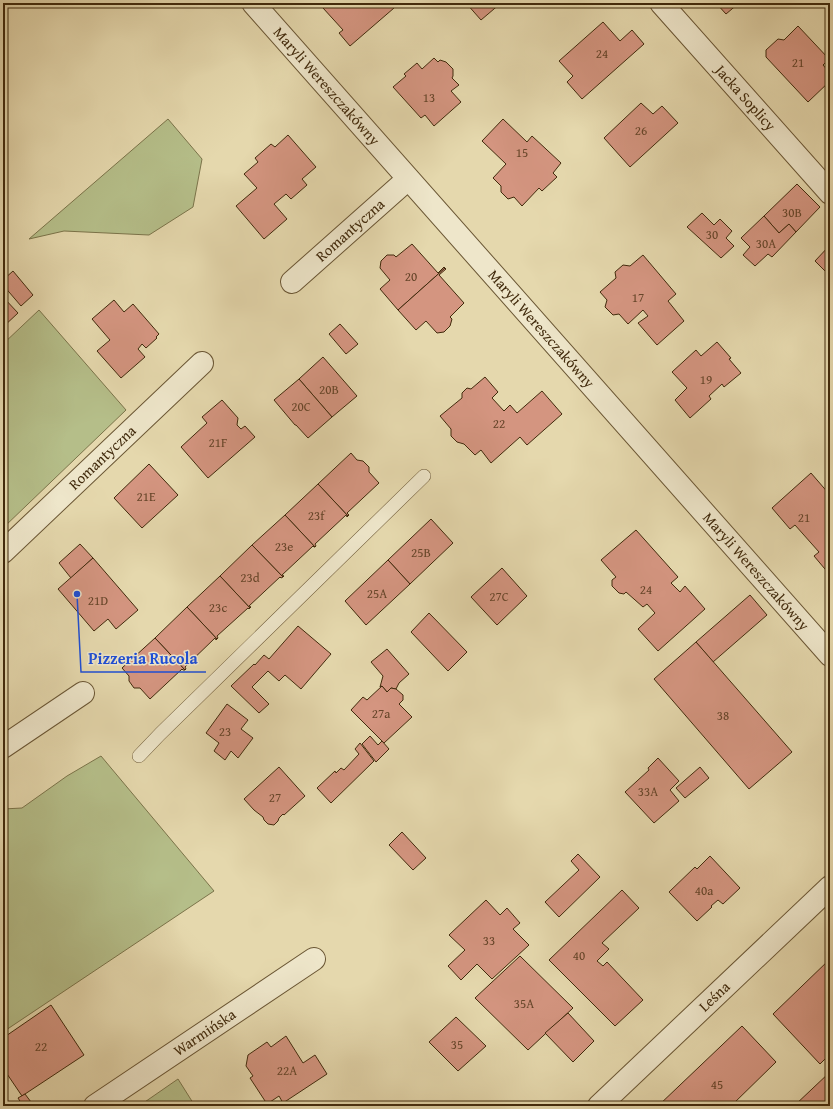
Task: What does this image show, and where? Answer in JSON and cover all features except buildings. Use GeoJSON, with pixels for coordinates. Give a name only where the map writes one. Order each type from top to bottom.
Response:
{"type":"FeatureCollection","features":[{"type":"Feature","properties":{"kind":"street","name":"Maryli Wereszczakówny"},"geometry":{"type":"LineString","coordinates":[[253,3],[830,655]]}},
{"type":"Feature","properties":{"kind":"street","name":"Jacka Soplicy"},"geometry":{"type":"LineString","coordinates":[[661,3],[830,193]]}},
{"type":"Feature","properties":{"kind":"street","name":"Romantyczna"},"geometry":{"type":"LineString","coordinates":[[292,282],[408,179]]}},
{"type":"Feature","properties":{"kind":"street","name":"Romantyczna"},"geometry":{"type":"LineString","coordinates":[[3,552],[202,363]]}},
{"type":"Feature","properties":{"kind":"street"},"geometry":{"type":"LineString","coordinates":[[3,747],[83,692]]}},
{"type":"Feature","properties":{"kind":"street","name":"Leśna"},"geometry":{"type":"LineString","coordinates":[[599,1106],[830,887]]}},
{"type":"Feature","properties":{"kind":"street","name":"Warmińska"},"geometry":{"type":"LineString","coordinates":[[95,1106],[314,959]]}},
{"type":"Feature","properties":{"kind":"lane"},"geometry":{"type":"LineString","coordinates":[[139,756],[424,476]]}},
{"type":"Feature","properties":{"kind":"green space"},"geometry":{"type":"Polygon","coordinates":[[[168,119],[202,159],[193,207],[149,235],[64,231],[29,239],[168,119]]]}},
{"type":"Feature","properties":{"kind":"green space"},"geometry":{"type":"Polygon","coordinates":[[[39,310],[126,410],[3,528],[3,344],[39,310]]]}},
{"type":"Feature","properties":{"kind":"green space"},"geometry":{"type":"Polygon","coordinates":[[[101,756],[214,891],[3,1032],[3,809],[22,808],[67,776],[101,756]]]}},
{"type":"Feature","properties":{"kind":"green space"},"geometry":{"type":"Polygon","coordinates":[[[178,1079],[195,1106],[139,1106],[178,1079]]]}},
{"type":"Feature","properties":{"kind":"place","name":"Pizzeria Rucola"},"geometry":{"type":"Point","coordinates":[77,594]}}]}
